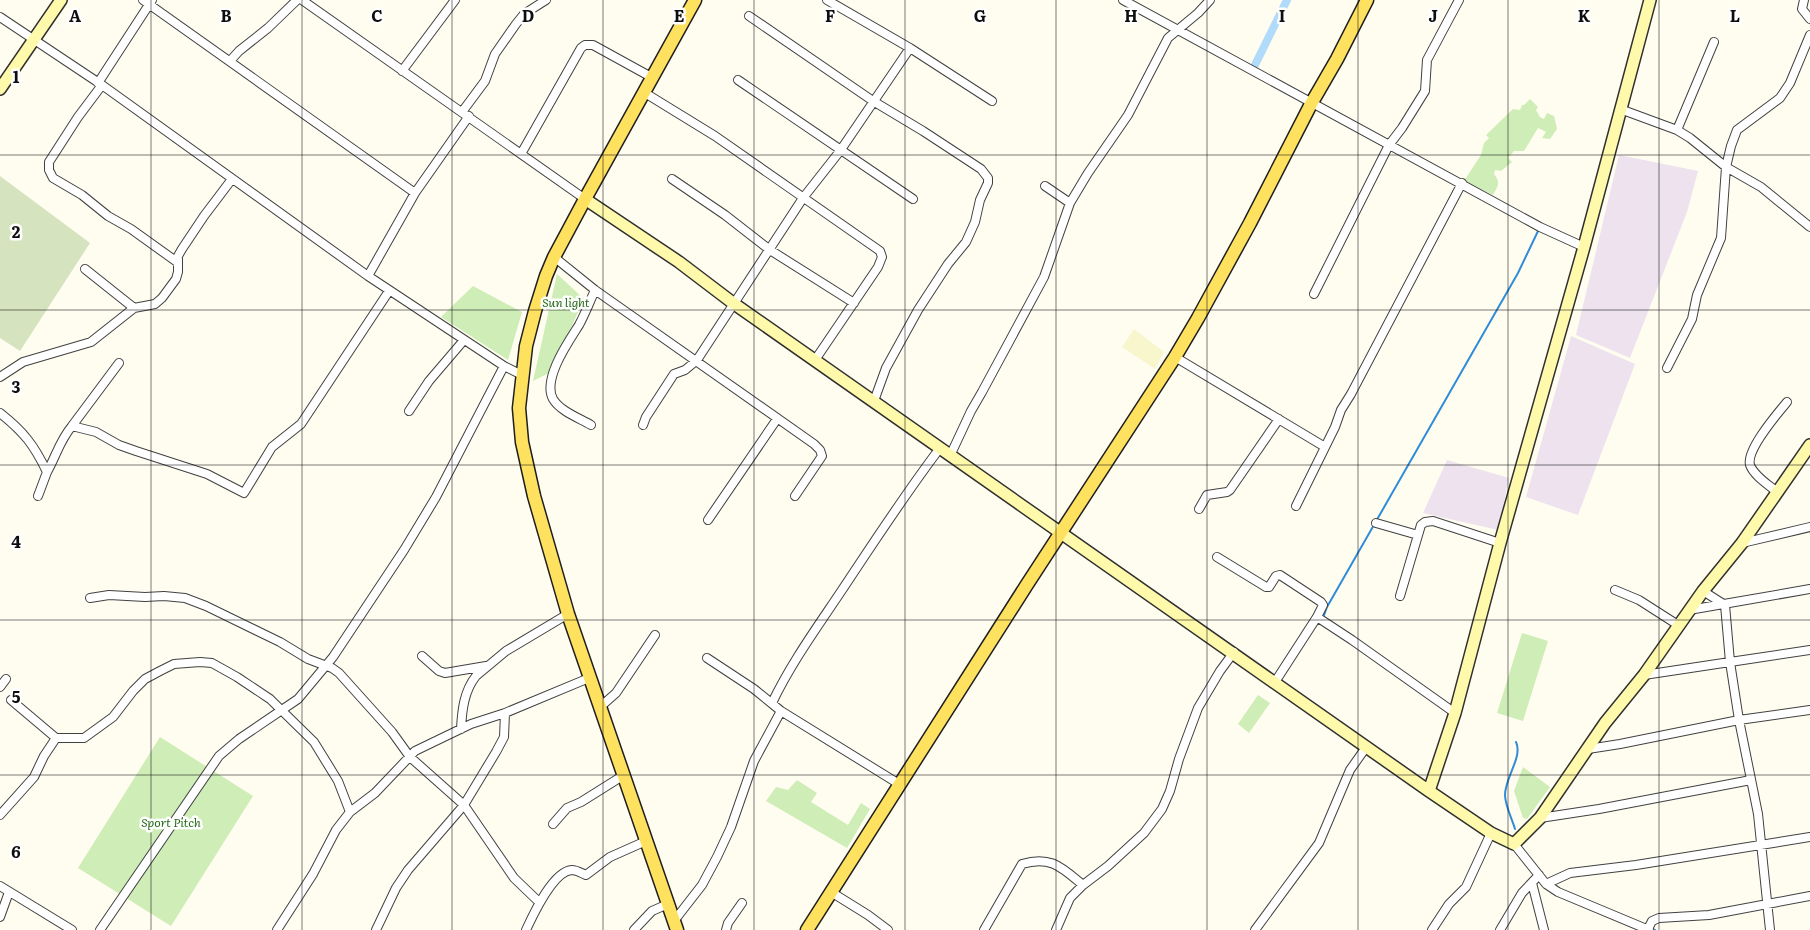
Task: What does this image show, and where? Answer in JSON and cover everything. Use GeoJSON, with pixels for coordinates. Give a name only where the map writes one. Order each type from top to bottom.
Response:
{"type":"FeatureCollection","features":[{"type":"Feature","properties":{"kind":"main road"},"geometry":{"type":"LineString","coordinates":[[676,925],[599,708],[568,614],[534,496],[522,442],[519,408],[526,346],[546,276],[554,257],[695,0]]}},
{"type":"Feature","properties":{"kind":"main road"},"geometry":{"type":"LineString","coordinates":[[806,930],[1175,357],[1250,223],[1367,0]]}},
{"type":"Feature","properties":{"kind":"street"},"geometry":{"type":"LineString","coordinates":[[0,89],[61,0]]}},
{"type":"Feature","properties":{"kind":"street"},"geometry":{"type":"LineString","coordinates":[[230,61],[297,0]]}},
{"type":"Feature","properties":{"kind":"street"},"geometry":{"type":"LineString","coordinates":[[302,0],[585,199],[679,262],[733,303],[950,456],[1234,652],[1429,791],[1492,833],[1514,844],[1539,875],[1558,892],[1574,900],[1649,927],[1664,917],[1708,915],[1810,896]]}},
{"type":"Feature","properties":{"kind":"street"},"geometry":{"type":"LineString","coordinates":[[314,8],[318,0]]}},
{"type":"Feature","properties":{"kind":"street"},"geometry":{"type":"LineString","coordinates":[[402,71],[455,0]]}},
{"type":"Feature","properties":{"kind":"street"},"geometry":{"type":"LineString","coordinates":[[462,112],[485,81],[495,54],[516,24],[524,14],[546,0]]}},
{"type":"Feature","properties":{"kind":"street"},"geometry":{"type":"LineString","coordinates":[[826,0],[910,48],[992,101]]}},
{"type":"Feature","properties":{"kind":"street"},"geometry":{"type":"LineString","coordinates":[[1123,0],[1540,227],[1584,247]]}},
{"type":"Feature","properties":{"kind":"street"},"geometry":{"type":"LineString","coordinates":[[950,456],[970,411],[987,384],[1044,277],[1070,203],[1128,115],[1168,38],[1198,13],[1210,0]]}},
{"type":"Feature","properties":{"kind":"street"},"geometry":{"type":"LineString","coordinates":[[1314,294],[1389,145],[1425,91],[1427,60],[1459,0]]}},
{"type":"Feature","properties":{"kind":"street"},"geometry":{"type":"LineString","coordinates":[[1429,791],[1455,714],[1500,543],[1584,247],[1650,0]]}},
{"type":"Feature","properties":{"kind":"street"},"geometry":{"type":"LineString","coordinates":[[1804,0],[1802,9],[1810,19]]}},
{"type":"Feature","properties":{"kind":"street"},"geometry":{"type":"LineString","coordinates":[[178,262],[53,178],[49,170],[49,162],[100,84],[148,1],[415,194]]}},
{"type":"Feature","properties":{"kind":"street"},"geometry":{"type":"LineString","coordinates":[[749,16],[873,101],[981,169],[988,178],[975,222],[966,242],[948,264],[918,310],[886,368],[874,401]]}},
{"type":"Feature","properties":{"kind":"street"},"geometry":{"type":"LineString","coordinates":[[0,17],[100,84],[389,291],[504,366],[522,375]]}},
{"type":"Feature","properties":{"kind":"street"},"geometry":{"type":"LineString","coordinates":[[1667,368],[1692,319],[1697,295],[1721,238],[1726,166],[1737,130],[1780,98],[1790,83],[1810,34]]}},
{"type":"Feature","properties":{"kind":"street"},"geometry":{"type":"LineString","coordinates":[[1677,130],[1714,42]]}},
{"type":"Feature","properties":{"kind":"street"},"geometry":{"type":"LineString","coordinates":[[521,154],[564,77],[585,45],[593,45],[653,78]]}},
{"type":"Feature","properties":{"kind":"street"},"geometry":{"type":"LineString","coordinates":[[643,426],[646,417],[674,374],[685,370],[697,360],[803,198],[840,151],[910,48]]}},
{"type":"Feature","properties":{"kind":"street"},"geometry":{"type":"LineString","coordinates":[[738,80],[913,199]]}},
{"type":"Feature","properties":{"kind":"street"},"geometry":{"type":"LineString","coordinates":[[645,93],[715,136],[880,252],[881,260],[815,360]]}},
{"type":"Feature","properties":{"kind":"street"},"geometry":{"type":"LineString","coordinates":[[1620,109],[1677,130],[1690,138],[1726,166],[1761,187],[1810,227]]}},
{"type":"Feature","properties":{"kind":"street"},"geometry":{"type":"LineString","coordinates":[[368,276],[415,194],[469,116]]}},
{"type":"Feature","properties":{"kind":"street"},"geometry":{"type":"LineString","coordinates":[[0,376],[23,362],[91,342],[134,308],[155,304],[162,298],[176,279],[178,256],[182,249],[232,179]]}},
{"type":"Feature","properties":{"kind":"street"},"geometry":{"type":"LineString","coordinates":[[672,179],[725,215],[770,250],[854,303]]}},
{"type":"Feature","properties":{"kind":"street"},"geometry":{"type":"LineString","coordinates":[[1296,506],[1335,427],[1341,410],[1462,183]]}},
{"type":"Feature","properties":{"kind":"street"},"geometry":{"type":"LineString","coordinates":[[1045,186],[1070,203]]}},
{"type":"Feature","properties":{"kind":"street"},"geometry":{"type":"LineString","coordinates":[[554,257],[596,290],[814,444],[822,453],[820,460],[795,496]]}},
{"type":"Feature","properties":{"kind":"street"},"geometry":{"type":"LineString","coordinates":[[85,269],[134,308]]}},
{"type":"Feature","properties":{"kind":"street"},"geometry":{"type":"LineString","coordinates":[[591,424],[556,402],[550,392],[553,375],[565,344],[579,324],[596,290]]}},
{"type":"Feature","properties":{"kind":"street"},"geometry":{"type":"LineString","coordinates":[[72,426],[96,432],[136,452],[206,474],[244,493],[272,447],[301,424],[389,291]]}},
{"type":"Feature","properties":{"kind":"street"},"geometry":{"type":"LineString","coordinates":[[409,411],[429,381],[464,340]]}},
{"type":"Feature","properties":{"kind":"street"},"geometry":{"type":"LineString","coordinates":[[1175,357],[1325,447]]}},
{"type":"Feature","properties":{"kind":"street"},"geometry":{"type":"LineString","coordinates":[[38,496],[61,440],[119,363]]}},
{"type":"Feature","properties":{"kind":"street"},"geometry":{"type":"LineString","coordinates":[[100,930],[219,756],[239,739],[283,711],[298,699],[333,657],[404,550],[436,497],[504,366]]}},
{"type":"Feature","properties":{"kind":"street"},"geometry":{"type":"LineString","coordinates":[[1777,492],[1753,470],[1750,464],[1750,457],[1766,429],[1787,402]]}},
{"type":"Feature","properties":{"kind":"street"},"geometry":{"type":"LineString","coordinates":[[0,413],[18,427],[32,443],[47,472]]}},
{"type":"Feature","properties":{"kind":"street"},"geometry":{"type":"LineString","coordinates":[[708,520],[777,419]]}},
{"type":"Feature","properties":{"kind":"street"},"geometry":{"type":"LineString","coordinates":[[1199,509],[1207,494],[1230,490],[1279,419]]}},
{"type":"Feature","properties":{"kind":"street"},"geometry":{"type":"LineString","coordinates":[[1514,844],[1540,818],[1605,723],[1644,675],[1678,625],[1742,543],[1777,492],[1805,460],[1810,445]]}},
{"type":"Feature","properties":{"kind":"street"},"geometry":{"type":"LineString","coordinates":[[772,703],[783,681],[816,628],[909,489],[940,448]]}},
{"type":"Feature","properties":{"kind":"street"},"geometry":{"type":"LineString","coordinates":[[1400,596],[1421,525],[1425,522],[1433,522],[1500,543]]}},
{"type":"Feature","properties":{"kind":"street"},"geometry":{"type":"LineString","coordinates":[[1376,523],[1418,535]]}},
{"type":"Feature","properties":{"kind":"street"},"geometry":{"type":"LineString","coordinates":[[1742,543],[1810,527]]}},
{"type":"Feature","properties":{"kind":"street"},"geometry":{"type":"LineString","coordinates":[[1218,557],[1266,587],[1269,587],[1276,576],[1280,575],[1322,604],[1317,617],[1275,682]]}},
{"type":"Feature","properties":{"kind":"street"},"geometry":{"type":"LineString","coordinates":[[1689,610],[1810,589]]}},
{"type":"Feature","properties":{"kind":"street"},"geometry":{"type":"LineString","coordinates":[[1615,590],[1645,604],[1678,625]]}},
{"type":"Feature","properties":{"kind":"street"},"geometry":{"type":"LineString","coordinates":[[1703,591],[1725,605]]}},
{"type":"Feature","properties":{"kind":"street"},"geometry":{"type":"LineString","coordinates":[[90,598],[108,595],[186,598],[280,642],[308,659],[326,665],[339,673],[392,732],[410,757],[464,806],[514,878],[538,902]]}},
{"type":"Feature","properties":{"kind":"street"},"geometry":{"type":"LineString","coordinates":[[1725,605],[1730,662],[1758,814],[1770,930]]}},
{"type":"Feature","properties":{"kind":"street"},"geometry":{"type":"LineString","coordinates":[[461,729],[464,698],[472,682],[506,651],[568,614]]}},
{"type":"Feature","properties":{"kind":"street"},"geometry":{"type":"LineString","coordinates":[[1317,617],[1455,714]]}},
{"type":"Feature","properties":{"kind":"street"},"geometry":{"type":"LineString","coordinates":[[599,708],[616,693],[655,635]]}},
{"type":"Feature","properties":{"kind":"street"},"geometry":{"type":"LineString","coordinates":[[1644,675],[1810,650]]}},
{"type":"Feature","properties":{"kind":"street"},"geometry":{"type":"LineString","coordinates":[[1056,930],[1070,898],[1144,833],[1162,809],[1198,708],[1220,671],[1234,652]]}},
{"type":"Feature","properties":{"kind":"street"},"geometry":{"type":"LineString","coordinates":[[422,656],[439,672],[445,674],[488,666]]}},
{"type":"Feature","properties":{"kind":"street"},"geometry":{"type":"LineString","coordinates":[[707,658],[781,710],[899,784]]}},
{"type":"Feature","properties":{"kind":"street"},"geometry":{"type":"LineString","coordinates":[[11,700],[56,738],[84,738],[113,717],[145,679],[174,664],[212,663],[256,689],[283,711],[314,742],[338,782],[350,812]]}},
{"type":"Feature","properties":{"kind":"street"},"geometry":{"type":"LineString","coordinates":[[277,930],[313,874],[336,830],[350,812],[375,793],[415,751],[471,724],[505,713],[589,678]]}},
{"type":"Feature","properties":{"kind":"street"},"geometry":{"type":"LineString","coordinates":[[0,687],[6,679]]}},
{"type":"Feature","properties":{"kind":"street"},"geometry":{"type":"LineString","coordinates":[[676,925],[702,885],[717,857],[731,827],[754,761],[781,710]]}},
{"type":"Feature","properties":{"kind":"street"},"geometry":{"type":"LineString","coordinates":[[1588,749],[1740,720],[1810,710]]}},
{"type":"Feature","properties":{"kind":"street"},"geometry":{"type":"LineString","coordinates":[[376,930],[396,888],[408,870],[464,806],[504,737],[505,713]]}},
{"type":"Feature","properties":{"kind":"street"},"geometry":{"type":"LineString","coordinates":[[0,815],[34,777],[44,756],[56,738]]}},
{"type":"Feature","properties":{"kind":"street"},"geometry":{"type":"LineString","coordinates":[[1255,930],[1319,843],[1350,770],[1367,746]]}},
{"type":"Feature","properties":{"kind":"street"},"geometry":{"type":"LineString","coordinates":[[553,824],[567,808],[581,802],[624,775]]}},
{"type":"Feature","properties":{"kind":"street"},"geometry":{"type":"LineString","coordinates":[[1540,818],[1599,810],[1751,780]]}},
{"type":"Feature","properties":{"kind":"street"},"geometry":{"type":"LineString","coordinates":[[1432,930],[1449,904],[1466,887],[1492,833]]}},
{"type":"Feature","properties":{"kind":"street"},"geometry":{"type":"LineString","coordinates":[[1549,884],[1558,877],[1570,873],[1636,865],[1810,837]]}},
{"type":"Feature","properties":{"kind":"street"},"geometry":{"type":"LineString","coordinates":[[526,930],[538,902],[562,874],[574,870],[586,875],[610,857],[646,841]]}},
{"type":"Feature","properties":{"kind":"street"},"geometry":{"type":"LineString","coordinates":[[984,930],[1022,864],[1042,860],[1052,862],[1083,885]]}},
{"type":"Feature","properties":{"kind":"street"},"geometry":{"type":"LineString","coordinates":[[1500,930],[1519,898],[1539,875]]}},
{"type":"Feature","properties":{"kind":"street"},"geometry":{"type":"LineString","coordinates":[[1532,883],[1544,930]]}},
{"type":"Feature","properties":{"kind":"street"},"geometry":{"type":"LineString","coordinates":[[0,886],[72,930]]}},
{"type":"Feature","properties":{"kind":"street"},"geometry":{"type":"LineString","coordinates":[[0,918],[10,892]]}},
{"type":"Feature","properties":{"kind":"street"},"geometry":{"type":"LineString","coordinates":[[831,892],[888,930]]}},
{"type":"Feature","properties":{"kind":"street"},"geometry":{"type":"LineString","coordinates":[[726,930],[728,923],[742,903]]}},
{"type":"Feature","properties":{"kind":"street"},"geometry":{"type":"LineString","coordinates":[[634,930],[652,911],[668,904]]}},
{"type":"Feature","properties":{"kind":"shaded area"},"geometry":{"type":"Polygon","coordinates":[[[1619,155],[1698,171],[1687,212],[1630,358],[1576,335],[1619,155]]]}},
{"type":"Feature","properties":{"kind":"shaded area"},"geometry":{"type":"Polygon","coordinates":[[[1134,329],[1164,352],[1155,369],[1122,347],[1134,329]]]}},
{"type":"Feature","properties":{"kind":"shaded area"},"geometry":{"type":"Polygon","coordinates":[[[1571,336],[1635,364],[1578,515],[1526,497],[1571,336]]]}},
{"type":"Feature","properties":{"kind":"shaded area"},"geometry":{"type":"Polygon","coordinates":[[[1447,460],[1509,478],[1498,530],[1423,513],[1447,460]]]}},
{"type":"Feature","properties":{"kind":"green space"},"geometry":{"type":"Polygon","coordinates":[[[1530,99],[1538,107],[1536,110],[1540,117],[1544,119],[1547,113],[1554,116],[1557,129],[1550,139],[1542,138],[1546,132],[1538,128],[1524,151],[1514,151],[1508,158],[1512,162],[1501,171],[1495,170],[1494,174],[1498,179],[1498,184],[1493,195],[1464,181],[1481,155],[1484,143],[1489,138],[1486,135],[1513,109],[1520,110],[1522,105],[1530,99]]]}},
{"type":"Feature","properties":{"kind":"green space"},"geometry":{"type":"Polygon","coordinates":[[[0,176],[90,243],[20,351],[0,338],[0,176]]]}},
{"type":"Feature","properties":{"kind":"green space","name":"Sun light"},"geometry":{"type":"Polygon","coordinates":[[[557,274],[584,299],[551,372],[533,381],[557,274]]]}},
{"type":"Feature","properties":{"kind":"green space"},"geometry":{"type":"Polygon","coordinates":[[[473,286],[522,312],[508,360],[441,317],[473,286]]]}},
{"type":"Feature","properties":{"kind":"green space"},"geometry":{"type":"Polygon","coordinates":[[[1522,633],[1548,641],[1523,721],[1497,713],[1522,633]]]}},
{"type":"Feature","properties":{"kind":"green space"},"geometry":{"type":"Polygon","coordinates":[[[1258,695],[1270,703],[1249,733],[1238,724],[1258,695]]]}},
{"type":"Feature","properties":{"kind":"green space","name":"Sport Pitch"},"geometry":{"type":"Polygon","coordinates":[[[160,737],[253,796],[171,926],[78,868],[160,737]]]}},
{"type":"Feature","properties":{"kind":"green space"},"geometry":{"type":"Polygon","coordinates":[[[1523,767],[1550,787],[1527,819],[1523,818],[1514,791],[1523,767]]]}},
{"type":"Feature","properties":{"kind":"green space"},"geometry":{"type":"Polygon","coordinates":[[[797,780],[817,793],[811,802],[848,825],[861,803],[870,809],[847,848],[766,801],[776,787],[788,790],[797,780]]]}},
{"type":"Feature","properties":{"kind":"waterway"},"geometry":{"type":"LineString","coordinates":[[1252,71],[1287,0]]}},
{"type":"Feature","properties":{"kind":"waterway"},"geometry":{"type":"LineString","coordinates":[[1323,618],[1327,607],[1518,273],[1539,229]]}},
{"type":"Feature","properties":{"kind":"waterway"},"geometry":{"type":"LineString","coordinates":[[1515,829],[1507,808],[1505,795],[1516,761],[1518,748],[1516,742]]}},
{"type":"Feature","properties":{"kind":"waterway"},"geometry":{"type":"LineString","coordinates":[[1650,928],[1655,930]]}}]}
